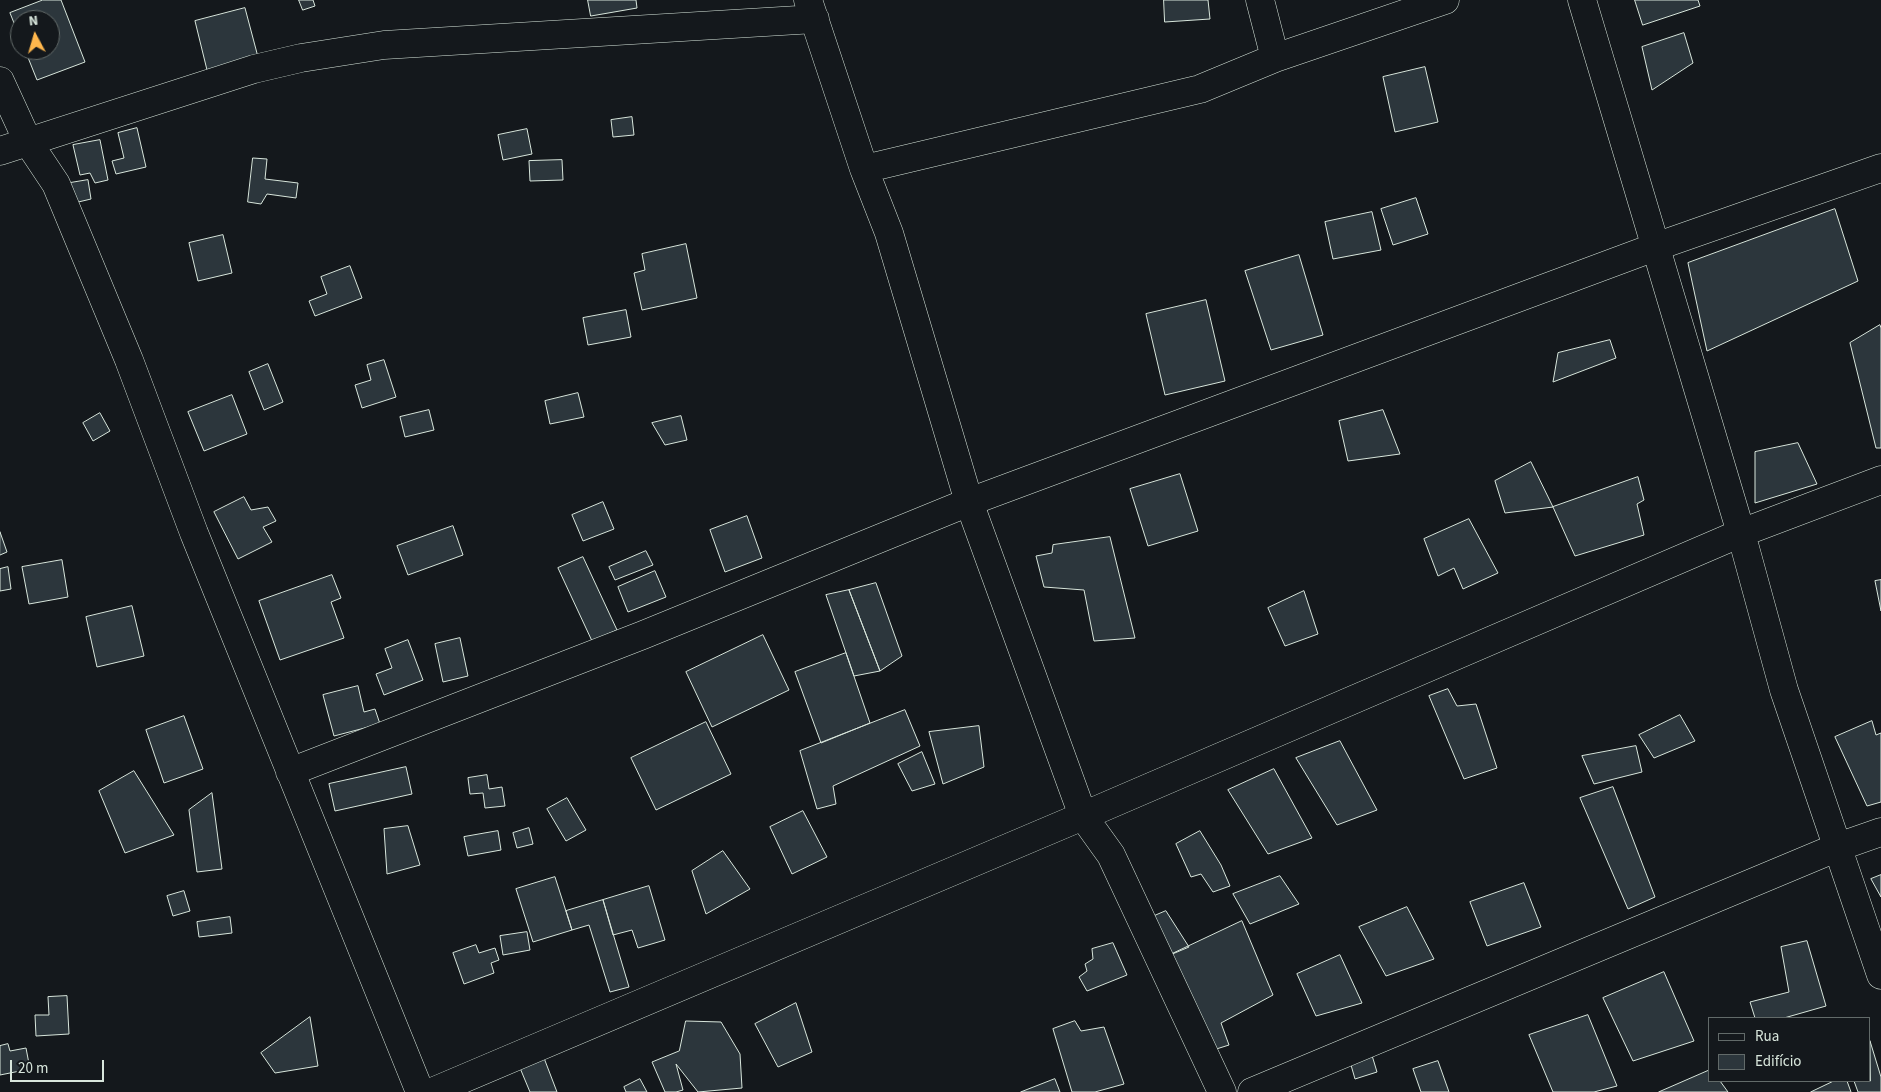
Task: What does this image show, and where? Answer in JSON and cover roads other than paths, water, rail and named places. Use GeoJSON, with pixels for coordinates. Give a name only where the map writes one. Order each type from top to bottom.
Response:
{"type":"FeatureCollection","features":[{"type":"Feature","properties":{"kind":"street"},"geometry":{"type":"LineString","coordinates":[[1260,0],[1275,58]]}},
{"type":"Feature","properties":{"kind":"street"},"geometry":{"type":"LineString","coordinates":[[864,169],[1200,89],[1275,58],[1445,0]]}},
{"type":"Feature","properties":{"kind":"street"},"geometry":{"type":"LineString","coordinates":[[1582,0],[1741,533],[1784,690],[1881,975]]}},
{"type":"Feature","properties":{"kind":"street"},"geometry":{"type":"LineString","coordinates":[[0,151],[254,69],[310,56],[384,45],[812,9],[864,169],[904,278],[969,502],[1082,816],[1111,854],[1222,1092]]}},
{"type":"Feature","properties":{"kind":"street"},"geometry":{"type":"LineString","coordinates":[[0,81],[28,142],[56,184],[118,333],[194,533],[420,1092]]}},
{"type":"Feature","properties":{"kind":"street"},"geometry":{"type":"LineString","coordinates":[[290,772],[643,635],[969,502],[1655,247],[1881,168]]}},
{"type":"Feature","properties":{"kind":"street"},"geometry":{"type":"LineString","coordinates":[[432,1092],[1741,533],[1881,480]]}},
{"type":"Feature","properties":{"kind":"street"},"geometry":{"type":"LineString","coordinates":[[1252,1092],[1838,847],[1881,832]]}}]}
